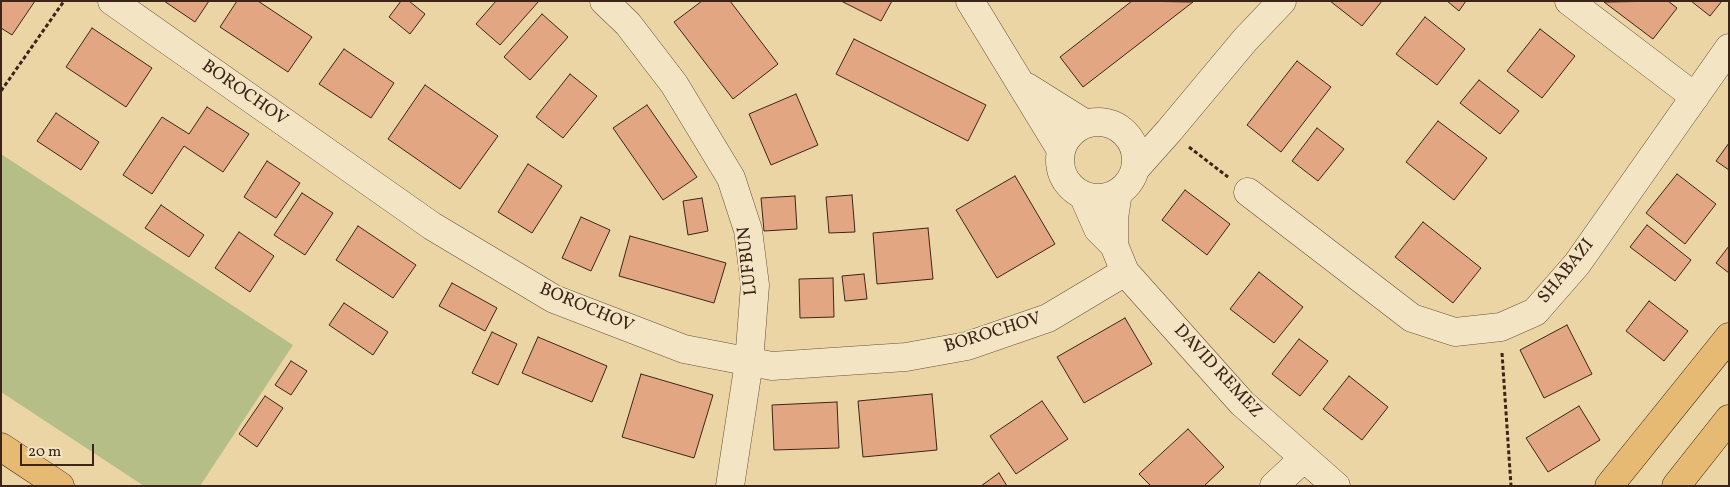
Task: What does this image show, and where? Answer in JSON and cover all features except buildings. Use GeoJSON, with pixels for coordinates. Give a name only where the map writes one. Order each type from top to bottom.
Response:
{"type":"FeatureCollection","features":[{"type":"Feature","properties":{"kind":"main road"},"geometry":{"type":"LineString","coordinates":[[1609,486],[1729,337]]}},
{"type":"Feature","properties":{"kind":"main road"},"geometry":{"type":"LineString","coordinates":[[1676,486],[1729,419]]}},
{"type":"Feature","properties":{"kind":"main road"},"geometry":{"type":"LineString","coordinates":[[1,447],[60,486]]}},
{"type":"Feature","properties":{"kind":"street","name":"BOROCHOV"},"geometry":{"type":"LineString","coordinates":[[112,1],[432,226],[554,299],[684,349],[772,366],[906,357],[967,346],[1048,318],[1125,272]]}},
{"type":"Feature","properties":{"kind":"street","name":"LUFBUN"},"geometry":{"type":"LineString","coordinates":[[604,1],[628,24],[674,84],[731,178],[748,230],[755,286],[749,362],[730,486]]}},
{"type":"Feature","properties":{"kind":"street"},"geometry":{"type":"LineString","coordinates":[[970,1],[1022,83],[1061,150]]}},
{"type":"Feature","properties":{"kind":"street"},"geometry":{"type":"LineString","coordinates":[[1136,168],[1135,148],[1125,132],[1114,125],[1104,122],[1086,124],[1068,135],[1061,150],[1061,172],[1066,183],[1083,195],[1099,198],[1111,196],[1118,192],[1130,181],[1136,168],[1245,40],[1282,1]]}},
{"type":"Feature","properties":{"kind":"street"},"geometry":{"type":"LineString","coordinates":[[1569,1],[1695,97]]}},
{"type":"Feature","properties":{"kind":"street","name":"SHABAZI"},"geometry":{"type":"LineString","coordinates":[[1248,192],[1412,318],[1455,332],[1500,327],[1535,312],[1577,264],[1729,48]]}},
{"type":"Feature","properties":{"kind":"street"},"geometry":{"type":"LineString","coordinates":[[1022,83],[1086,124]]}},
{"type":"Feature","properties":{"kind":"street"},"geometry":{"type":"LineString","coordinates":[[1125,132],[1147,126],[1188,109]]}},
{"type":"Feature","properties":{"kind":"street","name":"DAVID REMEZ"},"geometry":{"type":"LineString","coordinates":[[1118,192],[1114,218],[1114,245],[1125,272],[1242,403],[1336,486]]}},
{"type":"Feature","properties":{"kind":"street","name":"DAVID REMEZ"},"geometry":{"type":"LineString","coordinates":[[1083,195],[1098,229],[1114,245]]}},
{"type":"Feature","properties":{"kind":"street"},"geometry":{"type":"LineString","coordinates":[[1274,486],[1304,458]]}},
{"type":"Feature","properties":{"kind":"path"},"geometry":{"type":"LineString","coordinates":[[1,91],[64,1]]}},
{"type":"Feature","properties":{"kind":"path"},"geometry":{"type":"LineString","coordinates":[[1169,131],[1248,192]]}},
{"type":"Feature","properties":{"kind":"path"},"geometry":{"type":"LineString","coordinates":[[1500,327],[1511,486]]}},
{"type":"Feature","properties":{"kind":"green space"},"geometry":{"type":"Polygon","coordinates":[[[1,154],[293,345],[200,486],[144,486],[1,392],[1,154]]]}}]}
